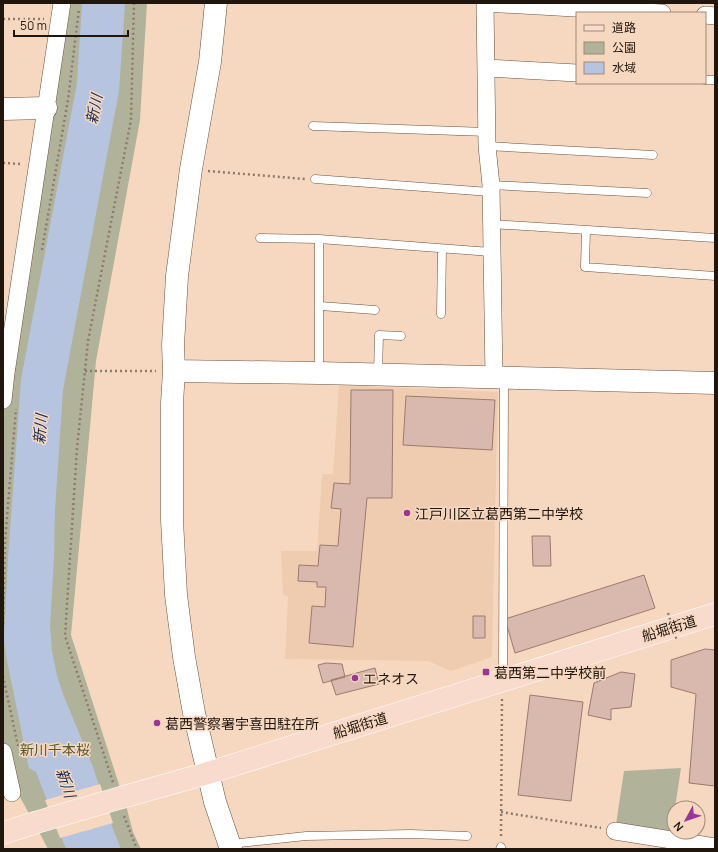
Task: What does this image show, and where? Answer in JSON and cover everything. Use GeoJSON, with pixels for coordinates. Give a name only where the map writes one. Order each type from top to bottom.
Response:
{"type":"FeatureCollection","features":[{"type":"Feature","properties":{"kind":"main road","name":"船堀街道"},"geometry":{"type":"LineString","coordinates":[[3,833],[120,797],[208,773],[715,614]]}},
{"type":"Feature","properties":{"kind":"street"},"geometry":{"type":"LineString","coordinates":[[216,3],[210,62],[191,169],[177,276],[173,346],[172,520],[176,595],[184,656],[194,713],[215,802],[230,846]]}},
{"type":"Feature","properties":{"kind":"street"},"geometry":{"type":"LineString","coordinates":[[499,378],[491,252],[490,188],[487,139],[485,3],[644,12]]}},
{"type":"Feature","properties":{"kind":"street"},"geometry":{"type":"LineString","coordinates":[[10,401],[6,373],[61,11]]}},
{"type":"Feature","properties":{"kind":"street"},"geometry":{"type":"LineString","coordinates":[[486,68],[576,73]]}},
{"type":"Feature","properties":{"kind":"street"},"geometry":{"type":"LineString","coordinates":[[3,109],[46,108]]}},
{"type":"Feature","properties":{"kind":"street"},"geometry":{"type":"LineString","coordinates":[[174,371],[320,373],[715,383]]}},
{"type":"Feature","properties":{"kind":"street"},"geometry":{"type":"LineString","coordinates":[[11,749],[12,793]]}},
{"type":"Feature","properties":{"kind":"street"},"geometry":{"type":"LineString","coordinates":[[615,831],[669,845],[715,847]]}},
{"type":"Feature","properties":{"kind":"lane"},"geometry":{"type":"LineString","coordinates":[[313,126],[487,139],[653,155]]}},
{"type":"Feature","properties":{"kind":"lane"},"geometry":{"type":"LineString","coordinates":[[316,179],[490,188],[648,193]]}},
{"type":"Feature","properties":{"kind":"lane"},"geometry":{"type":"LineString","coordinates":[[491,224],[715,238]]}},
{"type":"Feature","properties":{"kind":"lane"},"geometry":{"type":"LineString","coordinates":[[586,230],[585,267],[715,276]]}},
{"type":"Feature","properties":{"kind":"lane"},"geometry":{"type":"LineString","coordinates":[[260,238],[319,239],[491,252]]}},
{"type":"Feature","properties":{"kind":"lane"},"geometry":{"type":"LineString","coordinates":[[319,239],[320,373]]}},
{"type":"Feature","properties":{"kind":"lane"},"geometry":{"type":"LineString","coordinates":[[441,314],[442,249]]}},
{"type":"Feature","properties":{"kind":"lane"},"geometry":{"type":"LineString","coordinates":[[320,306],[375,310]]}},
{"type":"Feature","properties":{"kind":"lane"},"geometry":{"type":"LineString","coordinates":[[378,375],[379,335],[401,336]]}},
{"type":"Feature","properties":{"kind":"lane"},"geometry":{"type":"LineString","coordinates":[[499,378],[502,680]]}},
{"type":"Feature","properties":{"kind":"lane"},"geometry":{"type":"LineString","coordinates":[[230,846],[306,836],[411,834],[467,836]]}},
{"type":"Feature","properties":{"kind":"path"},"geometry":{"type":"LineString","coordinates":[[42,254],[68,100],[79,3]]}},
{"type":"Feature","properties":{"kind":"path"},"geometry":{"type":"LineString","coordinates":[[134,3],[131,120],[88,341],[84,371],[77,448],[65,636],[137,849]]}},
{"type":"Feature","properties":{"kind":"path"},"geometry":{"type":"LineString","coordinates":[[3,19],[61,11]]}},
{"type":"Feature","properties":{"kind":"path"},"geometry":{"type":"LineString","coordinates":[[191,169],[316,179]]}},
{"type":"Feature","properties":{"kind":"path"},"geometry":{"type":"LineString","coordinates":[[84,371],[174,371]]}},
{"type":"Feature","properties":{"kind":"path"},"geometry":{"type":"LineString","coordinates":[[3,624],[10,401]]}},
{"type":"Feature","properties":{"kind":"path"},"geometry":{"type":"LineString","coordinates":[[668,613],[677,642]]}},
{"type":"Feature","properties":{"kind":"path"},"geometry":{"type":"LineString","coordinates":[[3,676],[11,749]]}},
{"type":"Feature","properties":{"kind":"path"},"geometry":{"type":"LineString","coordinates":[[500,848],[502,680]]}},
{"type":"Feature","properties":{"kind":"path"},"geometry":{"type":"LineString","coordinates":[[501,812],[615,831]]}},
{"type":"Feature","properties":{"kind":"shaded area","name":"江戸川区立葛西第二中学校"},"geometry":{"type":"Polygon","coordinates":[[[339,385],[498,392],[492,657],[451,671],[428,661],[285,659],[288,596],[283,595],[281,551],[317,551],[322,474],[333,474],[339,385]]]}},
{"type":"Feature","properties":{"kind":"green space","name":"新川千本桜"},"geometry":{"type":"Polygon","coordinates":[[[62,3],[147,3],[140,120],[96,361],[71,635],[123,797],[34,823],[19,795],[3,752],[3,400],[62,3]]]}},
{"type":"Feature","properties":{"kind":"green space"},"geometry":{"type":"Polygon","coordinates":[[[681,768],[676,800],[666,800],[666,840],[671,841],[615,831],[624,771],[681,768]]]}},
{"type":"Feature","properties":{"kind":"green space"},"geometry":{"type":"Polygon","coordinates":[[[124,798],[133,832],[141,849],[48,849],[35,824],[124,798]]]}},
{"type":"Feature","properties":{"kind":"water","name":"新川"},"geometry":{"type":"Polygon","coordinates":[[[82,3],[125,3],[119,91],[63,390],[55,510],[50,626],[52,651],[57,676],[93,767],[121,849],[66,849],[36,772],[29,768],[6,656],[4,639],[8,558],[21,379],[77,83],[82,3]]]}},
{"type":"Feature","properties":{"kind":"pier"},"geometry":{"type":"Polygon","coordinates":[[[100,784],[113,823],[60,838],[45,800],[100,784]]]}},
{"type":"Feature","properties":{"kind":"building"},"geometry":{"type":"Polygon","coordinates":[[[351,390],[393,390],[392,498],[367,498],[353,647],[309,643],[312,606],[325,607],[326,587],[317,587],[317,582],[298,581],[299,565],[318,566],[320,545],[338,546],[341,509],[331,508],[334,483],[350,484],[351,390]]]}},
{"type":"Feature","properties":{"kind":"building"},"geometry":{"type":"Polygon","coordinates":[[[406,396],[495,400],[492,450],[403,445],[406,396]]]}},
{"type":"Feature","properties":{"kind":"building"},"geometry":{"type":"Polygon","coordinates":[[[532,536],[550,536],[551,566],[533,566],[532,536]]]}},
{"type":"Feature","properties":{"kind":"building"},"geometry":{"type":"Polygon","coordinates":[[[644,575],[655,608],[515,653],[505,619],[644,575]]]}},
{"type":"Feature","properties":{"kind":"building"},"geometry":{"type":"Polygon","coordinates":[[[473,616],[485,616],[485,638],[473,638],[473,616]]]}},
{"type":"Feature","properties":{"kind":"building"},"geometry":{"type":"Polygon","coordinates":[[[705,649],[715,650],[715,786],[689,783],[696,694],[671,687],[671,660],[705,649]]]}},
{"type":"Feature","properties":{"kind":"building"},"geometry":{"type":"Polygon","coordinates":[[[326,663],[342,664],[345,677],[323,683],[318,665],[326,663]]]}},
{"type":"Feature","properties":{"kind":"building"},"geometry":{"type":"Polygon","coordinates":[[[375,668],[379,684],[336,695],[331,680],[375,668]]]}},
{"type":"Feature","properties":{"kind":"building"},"geometry":{"type":"Polygon","coordinates":[[[621,672],[635,674],[631,707],[611,709],[611,720],[588,715],[594,683],[621,672]]]}},
{"type":"Feature","properties":{"kind":"building"},"geometry":{"type":"Polygon","coordinates":[[[530,695],[583,702],[571,801],[518,795],[530,695]]]}},
{"type":"Feature","properties":{"kind":"place","name":"江戸川区立葛西第二中学校"},"geometry":{"type":"Point","coordinates":[407,513]}},
{"type":"Feature","properties":{"kind":"place","name":"葛西第二中学校前"},"geometry":{"type":"Point","coordinates":[486,672]}},
{"type":"Feature","properties":{"kind":"place","name":"エネオス"},"geometry":{"type":"Point","coordinates":[355,678]}},
{"type":"Feature","properties":{"kind":"place","name":"葛西警察署宇喜田駐在所"},"geometry":{"type":"Point","coordinates":[157,723]}}]}
